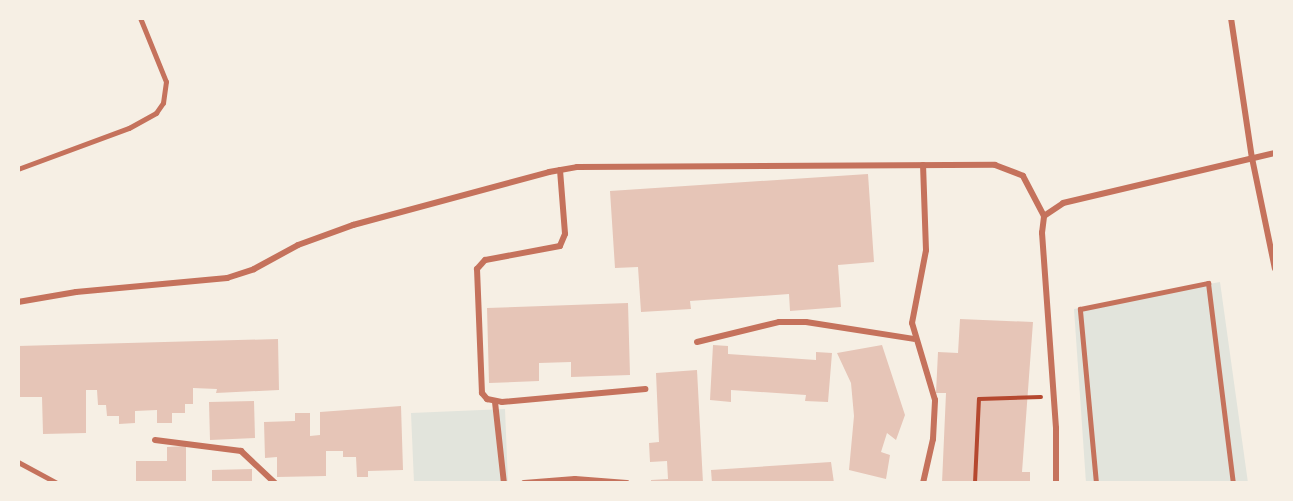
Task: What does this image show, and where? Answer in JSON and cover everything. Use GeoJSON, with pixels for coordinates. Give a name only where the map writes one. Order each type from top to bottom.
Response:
{"type":"FeatureCollection","features":[{"type":"Feature","properties":{"kind":"street"},"geometry":{"type":"LineString","coordinates":[[1231,18],[1252,158],[1275,270]]}},
{"type":"Feature","properties":{"kind":"street"},"geometry":{"type":"LineString","coordinates":[[1044,216],[1063,202],[1275,153]]}},
{"type":"Feature","properties":{"kind":"street"},"geometry":{"type":"LineString","coordinates":[[18,302],[76,292],[227,278],[254,269],[298,245],[353,225],[560,170],[631,165],[923,165],[1010,168],[1029,184],[1044,216],[1042,233],[1056,428],[1056,483]]}},
{"type":"Feature","properties":{"kind":"street"},"geometry":{"type":"LineString","coordinates":[[923,165],[926,250],[914,306],[914,339],[935,400],[933,439],[923,483]]}},
{"type":"Feature","properties":{"kind":"street"},"geometry":{"type":"LineString","coordinates":[[560,170],[565,234],[560,246],[485,260],[477,269],[481,387],[487,399],[495,402],[645,389]]}},
{"type":"Feature","properties":{"kind":"street"},"geometry":{"type":"LineString","coordinates":[[1096,483],[1080,309],[1208,283],[1233,483]]}},
{"type":"Feature","properties":{"kind":"street"},"geometry":{"type":"LineString","coordinates":[[697,342],[779,322],[814,323],[914,339]]}},
{"type":"Feature","properties":{"kind":"street"},"geometry":{"type":"LineString","coordinates":[[495,402],[503,483]]}},
{"type":"Feature","properties":{"kind":"street"},"geometry":{"type":"LineString","coordinates":[[155,440],[241,450],[275,483]]}},
{"type":"Feature","properties":{"kind":"street"},"geometry":{"type":"LineString","coordinates":[[18,462],[57,483]]}},
{"type":"Feature","properties":{"kind":"street"},"geometry":{"type":"LineString","coordinates":[[524,483],[598,479],[627,483]]}},
{"type":"Feature","properties":{"kind":"lane"},"geometry":{"type":"LineString","coordinates":[[18,169],[129,128],[156,113],[163,103],[166,82],[140,18]]}},
{"type":"Feature","properties":{"kind":"path"},"geometry":{"type":"LineString","coordinates":[[975,483],[979,399],[1041,397]]}},
{"type":"Feature","properties":{"kind":"shaded area"},"geometry":{"type":"Polygon","coordinates":[[[1220,282],[1248,483],[1086,483],[1074,309],[1220,282]]]}},
{"type":"Feature","properties":{"kind":"shaded area"},"geometry":{"type":"Polygon","coordinates":[[[505,409],[508,483],[414,483],[411,413],[505,409]]]}},
{"type":"Feature","properties":{"kind":"building"},"geometry":{"type":"Polygon","coordinates":[[[868,174],[874,262],[838,265],[841,307],[790,311],[789,294],[690,301],[691,309],[641,312],[638,267],[615,268],[610,191],[868,174]]]}},
{"type":"Feature","properties":{"kind":"building"},"geometry":{"type":"Polygon","coordinates":[[[628,303],[630,375],[571,377],[571,362],[539,363],[539,381],[489,383],[487,308],[628,303]]]}},
{"type":"Feature","properties":{"kind":"building"},"geometry":{"type":"Polygon","coordinates":[[[960,319],[1033,322],[1022,472],[1030,472],[1030,483],[942,483],[946,393],[936,393],[938,352],[958,353],[960,319]]]}},
{"type":"Feature","properties":{"kind":"building"},"geometry":{"type":"Polygon","coordinates":[[[278,339],[279,390],[216,393],[217,389],[193,388],[193,404],[185,404],[185,413],[172,413],[172,423],[157,423],[157,410],[135,411],[135,423],[119,424],[119,416],[107,416],[106,405],[98,405],[97,390],[86,390],[86,433],[43,434],[42,397],[19,397],[18,346],[278,339]]]}},
{"type":"Feature","properties":{"kind":"building"},"geometry":{"type":"Polygon","coordinates":[[[713,345],[728,346],[728,354],[816,360],[816,352],[832,353],[828,402],[805,401],[806,395],[731,390],[731,402],[710,400],[713,345]]]}},
{"type":"Feature","properties":{"kind":"building"},"geometry":{"type":"Polygon","coordinates":[[[882,345],[905,415],[896,440],[887,433],[881,452],[890,455],[886,479],[849,470],[854,416],[851,383],[837,353],[882,345]]]}},
{"type":"Feature","properties":{"kind":"building"},"geometry":{"type":"Polygon","coordinates":[[[697,370],[703,483],[651,483],[651,480],[668,479],[667,461],[650,462],[649,443],[659,442],[656,373],[697,370]]]}},
{"type":"Feature","properties":{"kind":"building"},"geometry":{"type":"Polygon","coordinates":[[[254,401],[255,438],[210,440],[209,402],[254,401]]]}},
{"type":"Feature","properties":{"kind":"building"},"geometry":{"type":"Polygon","coordinates":[[[401,406],[403,470],[368,471],[368,477],[357,477],[356,457],[343,457],[343,451],[326,451],[326,476],[277,477],[277,457],[265,458],[264,422],[295,421],[295,413],[310,413],[310,436],[320,435],[320,412],[401,406]]]}},
{"type":"Feature","properties":{"kind":"building"},"geometry":{"type":"Polygon","coordinates":[[[186,446],[186,483],[136,483],[136,461],[167,461],[167,447],[186,446]]]}},
{"type":"Feature","properties":{"kind":"building"},"geometry":{"type":"Polygon","coordinates":[[[831,462],[834,483],[712,483],[711,470],[831,462]]]}},
{"type":"Feature","properties":{"kind":"building"},"geometry":{"type":"Polygon","coordinates":[[[252,469],[252,483],[212,483],[212,470],[252,469]]]}}]}
